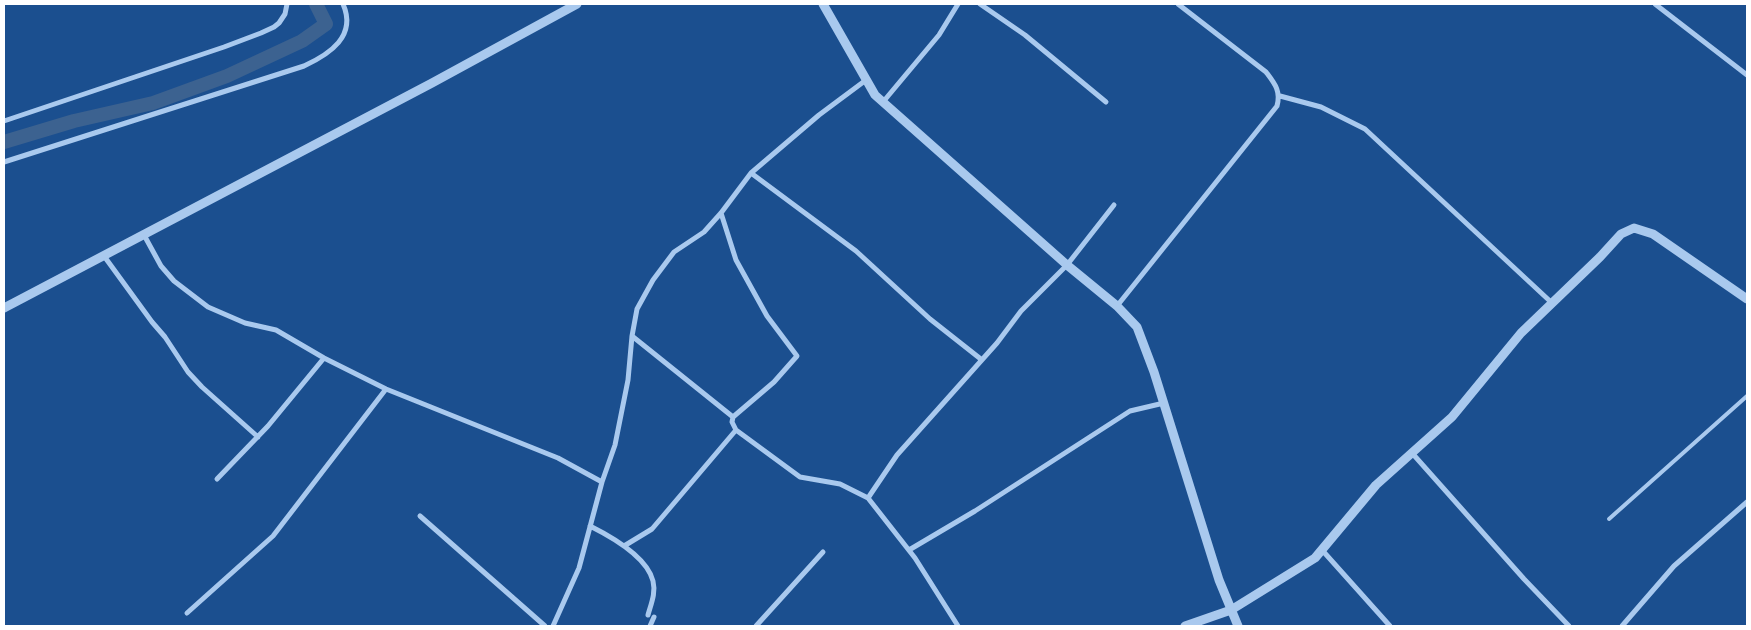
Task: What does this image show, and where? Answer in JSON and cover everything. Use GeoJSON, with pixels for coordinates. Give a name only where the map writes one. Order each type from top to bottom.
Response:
{"type":"FeatureCollection","features":[{"type":"Feature","properties":{"kind":"street"},"geometry":{"type":"LineString","coordinates":[[4,121],[261,33],[274,27],[279,22],[285,14],[287,4]]}},
{"type":"Feature","properties":{"kind":"street"},"geometry":{"type":"LineString","coordinates":[[4,162],[304,66],[323,57],[336,47],[346,25],[346,13],[342,4]]}},
{"type":"Feature","properties":{"kind":"street"},"geometry":{"type":"LineString","coordinates":[[4,308],[432,84],[577,4]]}},
{"type":"Feature","properties":{"kind":"street"},"geometry":{"type":"LineString","coordinates":[[822,4],[875,95],[1067,265],[1117,306],[1137,327],[1154,372],[1219,580],[1238,626]]}},
{"type":"Feature","properties":{"kind":"street"},"geometry":{"type":"LineString","coordinates":[[882,102],[939,36],[958,4]]}},
{"type":"Feature","properties":{"kind":"street"},"geometry":{"type":"LineString","coordinates":[[980,4],[1026,36],[1106,102]]}},
{"type":"Feature","properties":{"kind":"street"},"geometry":{"type":"LineString","coordinates":[[1117,306],[1277,106],[1280,96],[1276,84],[1266,72],[1178,4]]}},
{"type":"Feature","properties":{"kind":"street"},"geometry":{"type":"LineString","coordinates":[[1654,4],[1747,75]]}},
{"type":"Feature","properties":{"kind":"street"},"geometry":{"type":"LineString","coordinates":[[553,626],[579,568],[602,482],[617,436],[628,380],[632,336],[637,309],[653,280],[674,252],[704,232],[751,173],[819,115],[866,80]]}},
{"type":"Feature","properties":{"kind":"street"},"geometry":{"type":"LineString","coordinates":[[1280,96],[1321,107],[1365,130],[1552,303]]}},
{"type":"Feature","properties":{"kind":"street"},"geometry":{"type":"LineString","coordinates":[[751,173],[856,251],[930,319],[982,360]]}},
{"type":"Feature","properties":{"kind":"street"},"geometry":{"type":"LineString","coordinates":[[868,498],[897,455],[982,360],[1021,311],[1067,265],[1114,205]]}},
{"type":"Feature","properties":{"kind":"street"},"geometry":{"type":"LineString","coordinates":[[721,213],[736,260],[767,316],[797,356],[774,382],[733,417],[732,422],[736,430],[800,477],[840,484],[868,498],[909,550],[958,626]]}},
{"type":"Feature","properties":{"kind":"street"},"geometry":{"type":"LineString","coordinates":[[1185,626],[1232,610],[1315,558],[1376,486],[1452,418],[1521,333],[1600,257],[1621,234],[1634,228],[1653,234],[1747,299]]}},
{"type":"Feature","properties":{"kind":"street"},"geometry":{"type":"LineString","coordinates":[[144,235],[162,266],[174,281],[208,307],[245,322],[276,330],[324,358],[386,389],[558,458],[602,482]]}},
{"type":"Feature","properties":{"kind":"street"},"geometry":{"type":"LineString","coordinates":[[104,256],[152,322],[165,336],[188,372],[258,437]]}},
{"type":"Feature","properties":{"kind":"street"},"geometry":{"type":"LineString","coordinates":[[632,336],[733,417]]}},
{"type":"Feature","properties":{"kind":"street"},"geometry":{"type":"LineString","coordinates":[[217,479],[258,437],[324,358]]}},
{"type":"Feature","properties":{"kind":"street"},"geometry":{"type":"LineString","coordinates":[[186,613],[273,536],[386,389]]}},
{"type":"Feature","properties":{"kind":"street"},"geometry":{"type":"LineString","coordinates":[[909,550],[975,511],[1130,411],[1164,403]]}},
{"type":"Feature","properties":{"kind":"street"},"geometry":{"type":"LineString","coordinates":[[624,546],[652,529],[736,430]]}},
{"type":"Feature","properties":{"kind":"street"},"geometry":{"type":"LineString","coordinates":[[1412,453],[1524,579],[1569,626]]}},
{"type":"Feature","properties":{"kind":"street"},"geometry":{"type":"LineString","coordinates":[[1622,626],[1674,566],[1747,502]]}},
{"type":"Feature","properties":{"kind":"street"},"geometry":{"type":"LineString","coordinates":[[420,516],[545,626]]}},
{"type":"Feature","properties":{"kind":"street"},"geometry":{"type":"LineString","coordinates":[[590,526],[624,546],[641,562],[653,581],[654,596],[648,615]]}},
{"type":"Feature","properties":{"kind":"street"},"geometry":{"type":"LineString","coordinates":[[1322,550],[1390,626]]}},
{"type":"Feature","properties":{"kind":"street"},"geometry":{"type":"LineString","coordinates":[[756,626],[823,552]]}},
{"type":"Feature","properties":{"kind":"street"},"geometry":{"type":"LineString","coordinates":[[650,626],[654,617]]}},
{"type":"Feature","properties":{"kind":"lane"},"geometry":{"type":"LineString","coordinates":[[1610,519],[1747,396]]}},
{"type":"Feature","properties":{"kind":"waterway"},"geometry":{"type":"LineString","coordinates":[[4,142],[74,121],[153,103],[227,76],[302,41],[326,24],[316,4]]}}]}
